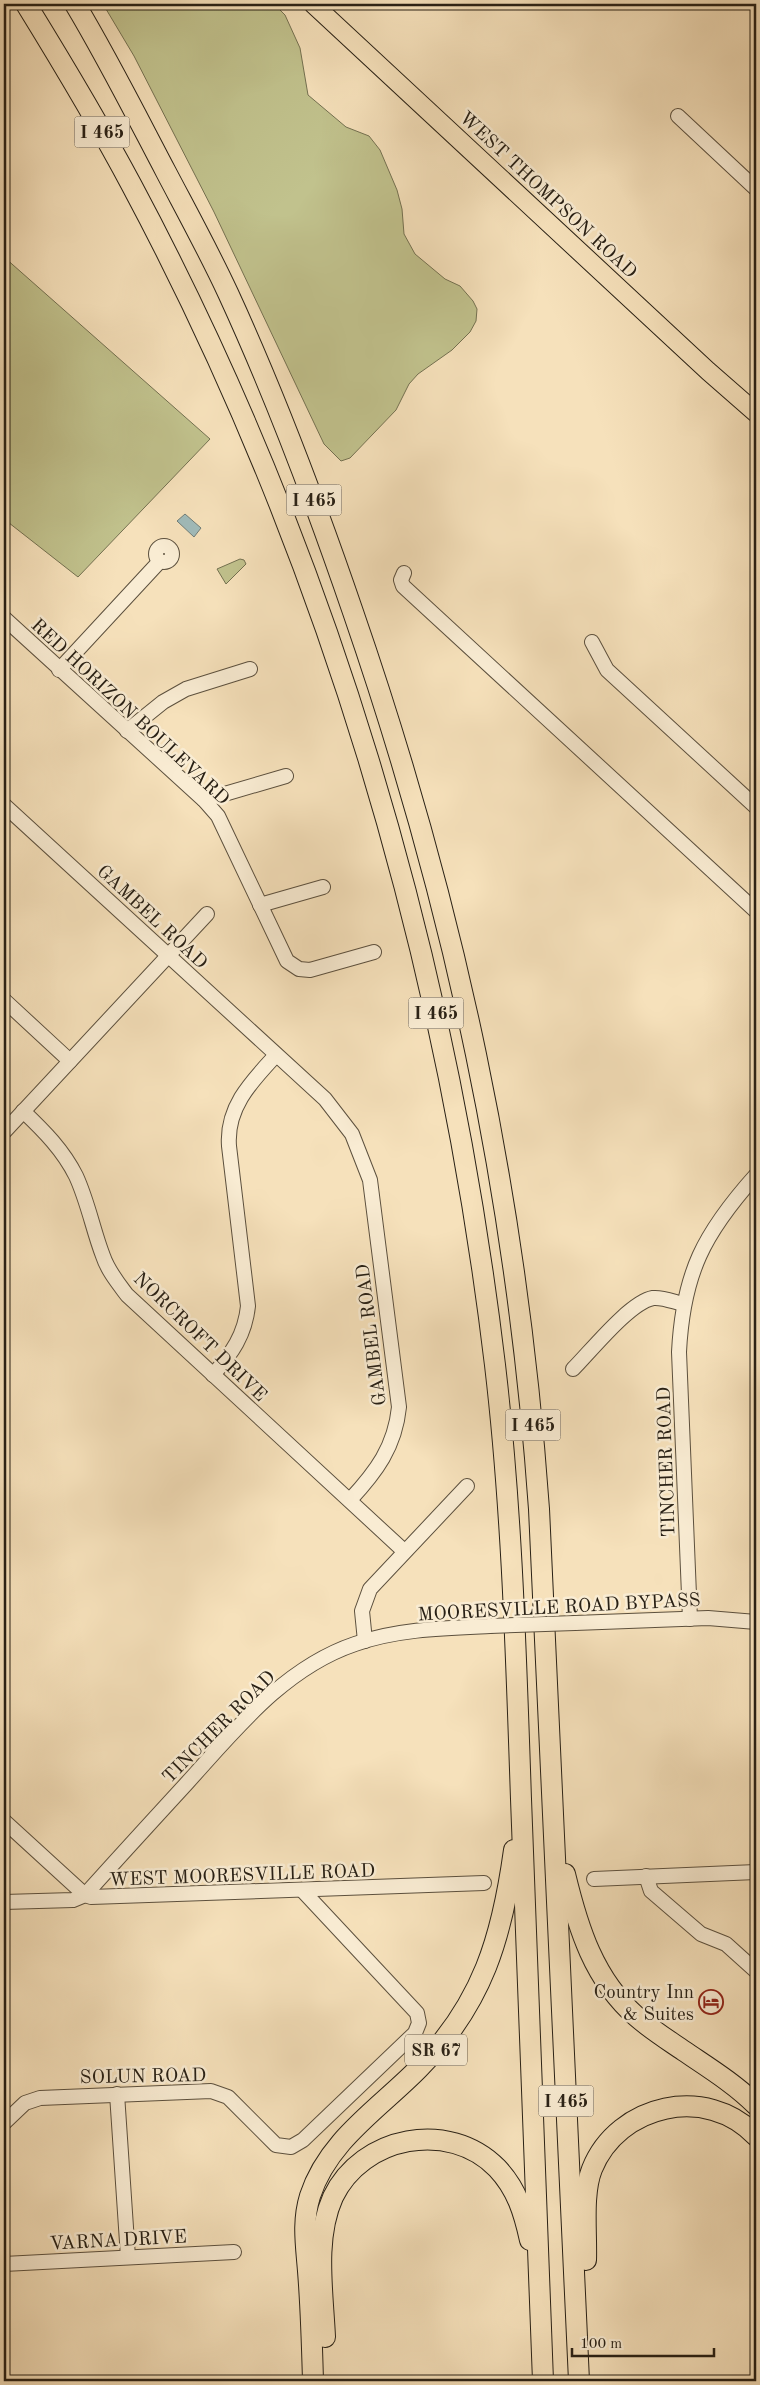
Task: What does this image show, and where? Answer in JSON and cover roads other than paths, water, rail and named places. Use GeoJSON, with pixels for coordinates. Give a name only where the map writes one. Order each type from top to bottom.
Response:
{"type":"FeatureCollection","features":[{"type":"Feature","properties":{"kind":"highway","name":"I 465"},"geometry":{"type":"LineString","coordinates":[[26,4],[79,91],[133,189],[184,291],[255,446],[336,658],[378,791],[422,952],[455,1107],[472,1200],[490,1331],[508,1511],[541,2291],[543,2381]]}},
{"type":"Feature","properties":{"kind":"highway","name":"I 465"},"geometry":{"type":"LineString","coordinates":[[74,4],[123,87],[205,246],[268,385],[330,542],[384,703],[432,864],[472,1028],[502,1187],[516,1282],[530,1402],[539,1509],[579,2379]]}},
{"type":"Feature","properties":{"kind":"highway","name":"SR 67"},"geometry":{"type":"LineString","coordinates":[[314,2381],[304,2229],[310,2195],[320,2172],[340,2143],[432,2055],[454,2027],[473,1997],[488,1967],[501,1926],[521,1804]]}},
{"type":"Feature","properties":{"kind":"highway"},"geometry":{"type":"LineString","coordinates":[[554,1826],[578,1925],[589,1954],[606,1981],[637,2017],[739,2089],[756,2106]]}},
{"type":"Feature","properties":{"kind":"highway"},"geometry":{"type":"LineString","coordinates":[[579,2379],[586,2357],[587,2184],[598,2156],[607,2142],[620,2129],[636,2118],[653,2111],[686,2106],[704,2107],[721,2112],[737,2120],[756,2136]]}},
{"type":"Feature","properties":{"kind":"highway"},"geometry":{"type":"LineString","coordinates":[[327,2381],[323,2265],[325,2220],[334,2197],[348,2176],[366,2158],[388,2146],[421,2139],[446,2141],[478,2153],[497,2168],[513,2188],[522,2209],[541,2291]]}},
{"type":"Feature","properties":{"kind":"main road","name":"WEST THOMPSON ROAD"},"geometry":{"type":"LineString","coordinates":[[314,4],[754,405]]}},
{"type":"Feature","properties":{"kind":"street"},"geometry":{"type":"LineString","coordinates":[[678,116],[756,189]]}},
{"type":"Feature","properties":{"kind":"street"},"geometry":{"type":"LineString","coordinates":[[59,670],[160,561]]}},
{"type":"Feature","properties":{"kind":"street"},"geometry":{"type":"LineString","coordinates":[[404,573],[401,580],[403,586],[756,911]]}},
{"type":"Feature","properties":{"kind":"street","name":"RED HORIZON BOULEVARD"},"geometry":{"type":"LineString","coordinates":[[4,618],[204,800],[218,816],[284,956],[297,968],[310,970],[374,952]]}},
{"type":"Feature","properties":{"kind":"street"},"geometry":{"type":"LineString","coordinates":[[592,642],[607,670],[756,807]]}},
{"type":"Feature","properties":{"kind":"street"},"geometry":{"type":"LineString","coordinates":[[127,731],[174,695],[190,687],[250,669]]}},
{"type":"Feature","properties":{"kind":"street"},"geometry":{"type":"LineString","coordinates":[[204,800],[286,776]]}},
{"type":"Feature","properties":{"kind":"street","name":"GAMBEL ROAD"},"geometry":{"type":"LineString","coordinates":[[4,804],[325,1099],[352,1134],[362,1154],[370,1180],[399,1407],[395,1433],[388,1452],[376,1470],[350,1500]]}},
{"type":"Feature","properties":{"kind":"street"},"geometry":{"type":"LineString","coordinates":[[260,905],[323,887]]}},
{"type":"Feature","properties":{"kind":"street"},"geometry":{"type":"LineString","coordinates":[[4,1132],[207,914]]}},
{"type":"Feature","properties":{"kind":"street"},"geometry":{"type":"LineString","coordinates":[[4,1000],[70,1061]]}},
{"type":"Feature","properties":{"kind":"street"},"geometry":{"type":"LineString","coordinates":[[213,1375],[237,1344],[244,1328],[248,1306],[229,1146],[229,1128],[244,1091],[276,1055]]}},
{"type":"Feature","properties":{"kind":"street","name":"NORCROFT DRIVE"},"geometry":{"type":"LineString","coordinates":[[23,1111],[52,1140],[68,1161],[80,1185],[104,1258],[114,1278],[133,1302],[404,1551]]}},
{"type":"Feature","properties":{"kind":"street","name":"TINCHER ROAD"},"geometry":{"type":"LineString","coordinates":[[690,1619],[679,1352],[683,1304],[692,1274],[707,1238],[728,1207],[756,1175]]}},
{"type":"Feature","properties":{"kind":"street"},"geometry":{"type":"LineString","coordinates":[[573,1369],[636,1305],[658,1298],[683,1304]]}},
{"type":"Feature","properties":{"kind":"street"},"geometry":{"type":"LineString","coordinates":[[365,1640],[361,1620],[366,1597],[373,1585],[467,1486]]}},
{"type":"Feature","properties":{"kind":"street","name":"MOORESVILLE ROAD BYPASS"},"geometry":{"type":"LineString","coordinates":[[365,1640],[413,1631],[490,1626],[724,1618],[756,1622]]}},
{"type":"Feature","properties":{"kind":"street","name":"TINCHER ROAD"},"geometry":{"type":"LineString","coordinates":[[85,1894],[234,1732],[271,1695],[313,1663],[365,1640]]}},
{"type":"Feature","properties":{"kind":"street"},"geometry":{"type":"LineString","coordinates":[[4,1820],[85,1894]]}},
{"type":"Feature","properties":{"kind":"street"},"geometry":{"type":"LineString","coordinates":[[594,1879],[756,1872]]}},
{"type":"Feature","properties":{"kind":"street"},"geometry":{"type":"LineString","coordinates":[[646,1876],[651,1891],[701,1934],[726,1944],[756,1971]]}},
{"type":"Feature","properties":{"kind":"street","name":"WEST MOORESVILLE ROAD"},"geometry":{"type":"LineString","coordinates":[[4,1902],[73,1900],[85,1894],[100,1898],[484,1883]]}},
{"type":"Feature","properties":{"kind":"street","name":"SOLUN ROAD"},"geometry":{"type":"LineString","coordinates":[[4,2123],[26,2103],[40,2098],[211,2091],[228,2097],[276,2144],[291,2147],[303,2140],[415,2033],[419,2023],[417,2013],[302,1890]]}},
{"type":"Feature","properties":{"kind":"street"},"geometry":{"type":"LineString","coordinates":[[117,2094],[128,2257]]}},
{"type":"Feature","properties":{"kind":"street","name":"VARNA DRIVE"},"geometry":{"type":"LineString","coordinates":[[4,2264],[234,2252]]}},
{"type":"Feature","properties":{"kind":"water"},"geometry":{"type":"Polygon","coordinates":[[[185,514],[201,528],[194,537],[177,521],[185,514]]]}},
{"type":"Feature","properties":{"kind":"place","name":"Country Inn & Suites"},"geometry":{"type":"Point","coordinates":[711,2002]}}]}
